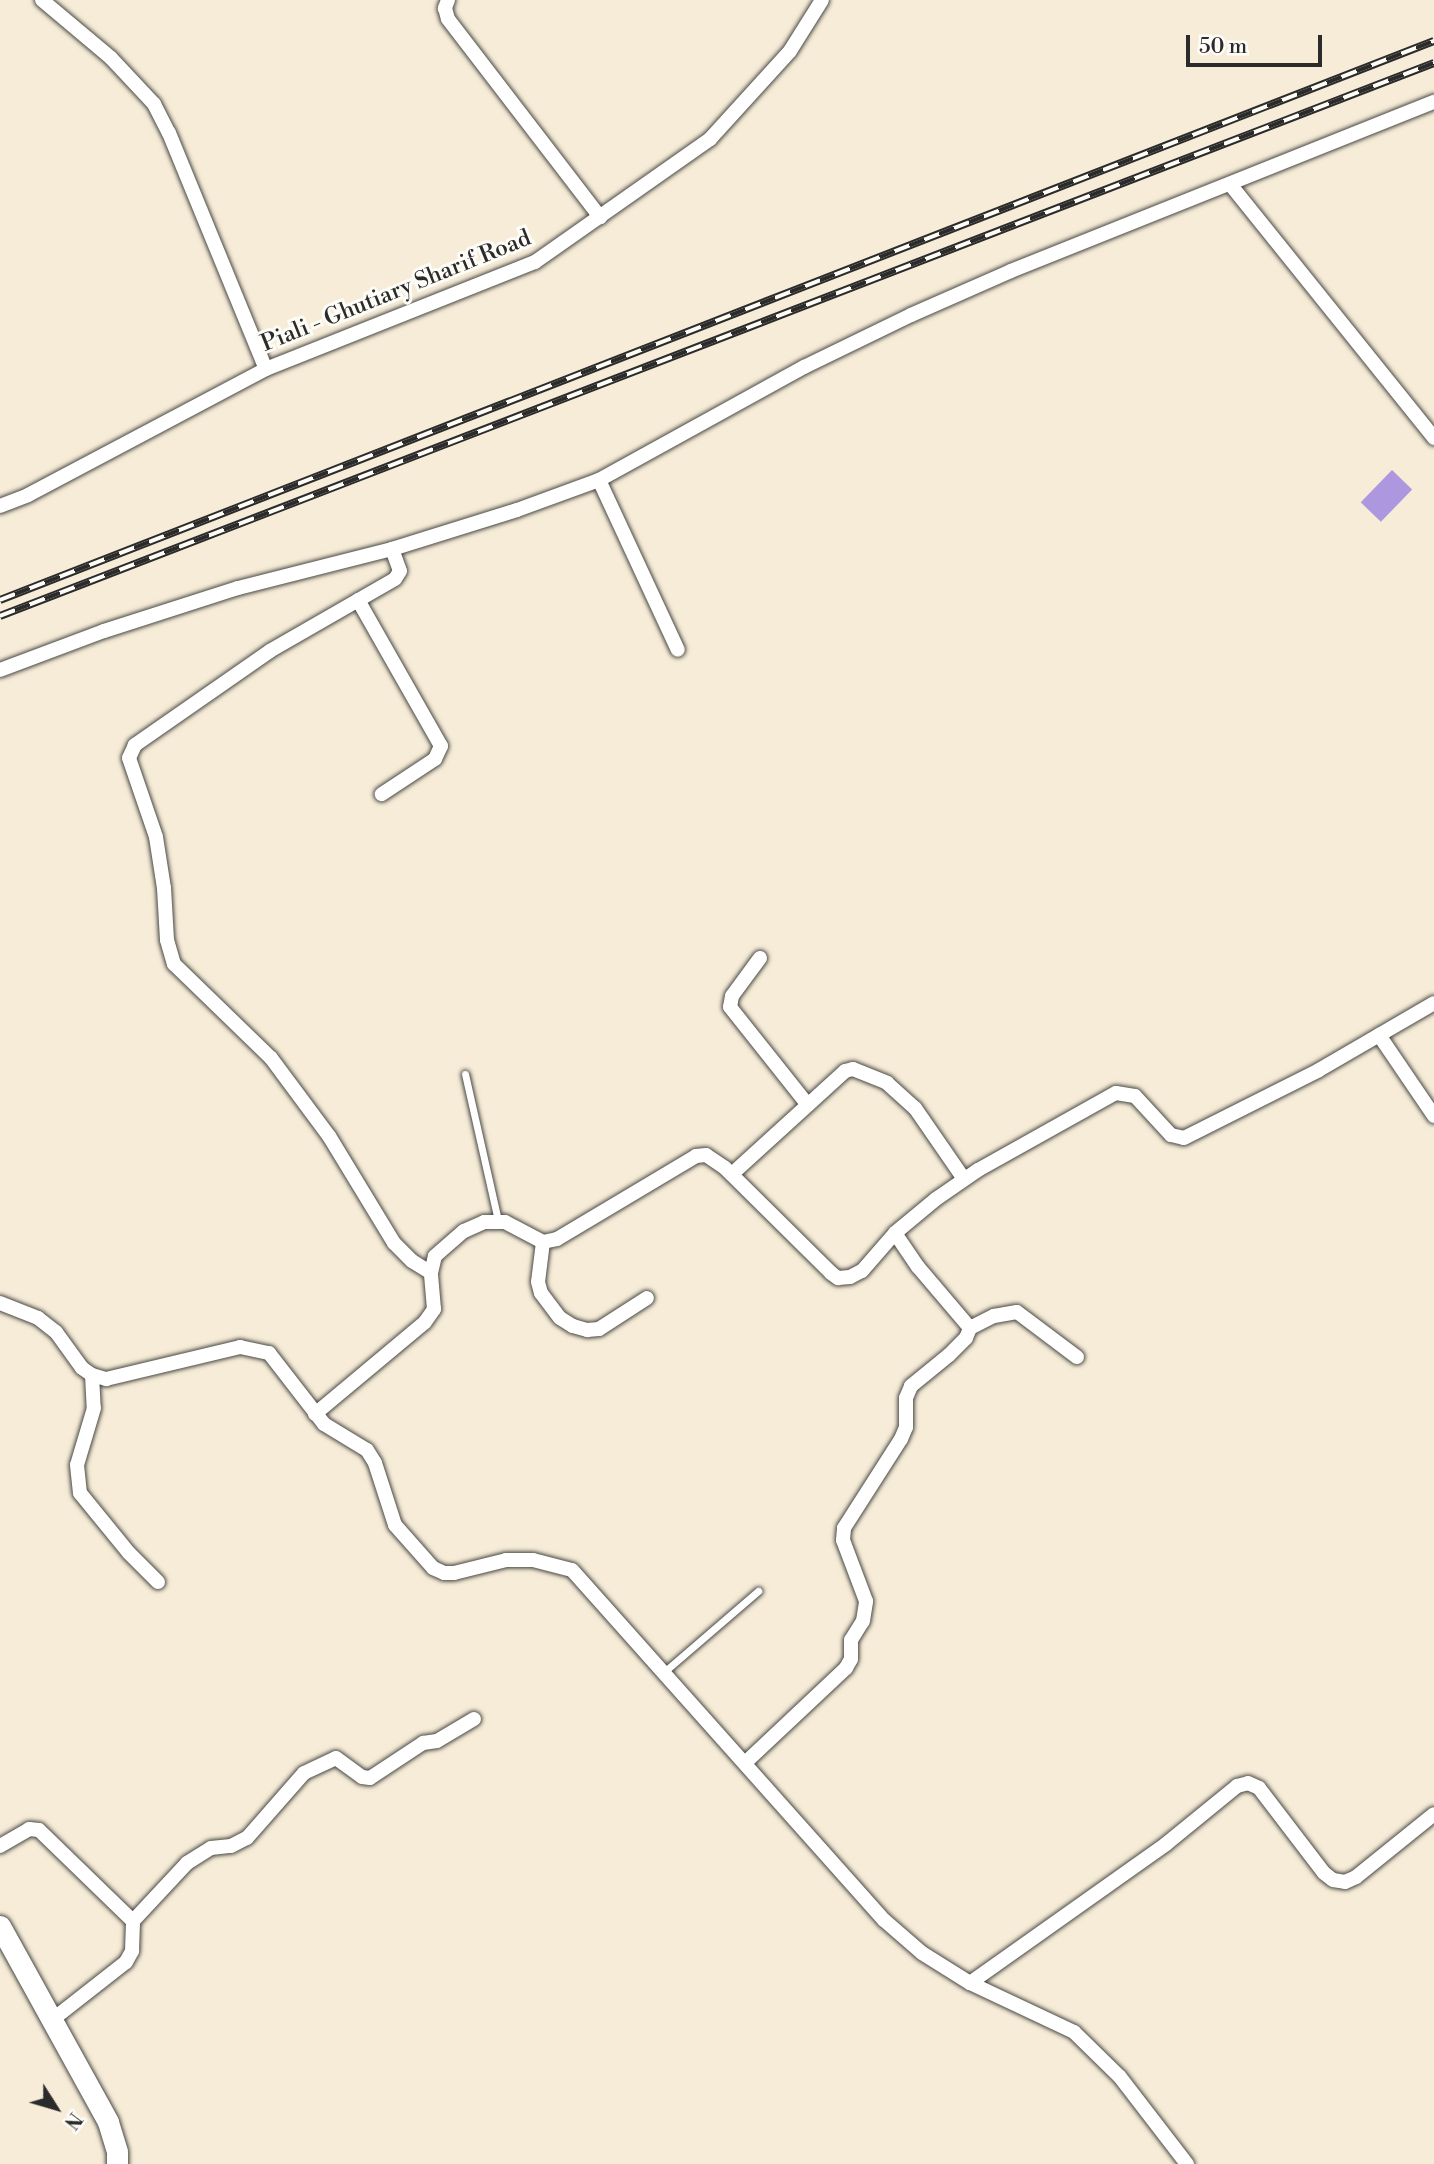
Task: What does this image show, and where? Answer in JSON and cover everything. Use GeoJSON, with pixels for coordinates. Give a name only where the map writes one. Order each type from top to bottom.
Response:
{"type":"FeatureCollection","features":[{"type":"Feature","properties":{"kind":"main road"},"geometry":{"type":"LineString","coordinates":[[0,1926],[108,2122],[117,2152],[117,2164]]}},
{"type":"Feature","properties":{"kind":"street"},"geometry":{"type":"LineString","coordinates":[[42,0],[111,58],[154,104],[260,371]]}},
{"type":"Feature","properties":{"kind":"street"},"geometry":{"type":"LineString","coordinates":[[448,0],[445,8],[449,19],[600,217]]}},
{"type":"Feature","properties":{"kind":"street","name":"Piali - Ghutiary Sharif Road"},"geometry":{"type":"LineString","coordinates":[[0,506],[28,495],[260,371],[536,262],[710,139],[790,51],[822,0]]}},
{"type":"Feature","properties":{"kind":"street"},"geometry":{"type":"LineString","coordinates":[[0,670],[104,631],[238,588],[392,548],[517,510],[599,480],[804,368],[911,315],[1011,271],[1434,102]]}},
{"type":"Feature","properties":{"kind":"street"},"geometry":{"type":"LineString","coordinates":[[1230,184],[1434,438]]}},
{"type":"Feature","properties":{"kind":"street"},"geometry":{"type":"LineString","coordinates":[[599,480],[678,650]]}},
{"type":"Feature","properties":{"kind":"street"},"geometry":{"type":"LineString","coordinates":[[392,548],[399,575],[270,651],[135,746],[130,758],[156,837],[167,940],[174,964],[271,1058],[329,1136],[394,1243],[412,1261],[431,1273]]}},
{"type":"Feature","properties":{"kind":"street"},"geometry":{"type":"LineString","coordinates":[[358,600],[441,746],[435,759],[382,794]]}},
{"type":"Feature","properties":{"kind":"street"},"geometry":{"type":"LineString","coordinates":[[760,958],[732,996],[730,1007],[808,1105]]}},
{"type":"Feature","properties":{"kind":"street"},"geometry":{"type":"LineString","coordinates":[[315,1414],[431,1315],[434,1309],[431,1273],[435,1255],[448,1242],[484,1222],[514,1226],[543,1242],[573,1231],[696,1156],[706,1155],[714,1158],[732,1174],[831,1273],[838,1278],[850,1277],[862,1270],[895,1233],[964,1180],[1027,1140],[1116,1093],[1127,1093],[1144,1103],[1177,1138],[1194,1135],[1434,1003]]}},
{"type":"Feature","properties":{"kind":"street"},"geometry":{"type":"LineString","coordinates":[[1378,1035],[1434,1116]]}},
{"type":"Feature","properties":{"kind":"street"},"geometry":{"type":"LineString","coordinates":[[732,1174],[845,1071],[852,1069],[887,1083],[915,1108],[964,1180]]}},
{"type":"Feature","properties":{"kind":"street"},"geometry":{"type":"LineString","coordinates":[[895,1233],[918,1267],[970,1328]]}},
{"type":"Feature","properties":{"kind":"street"},"geometry":{"type":"LineString","coordinates":[[543,1242],[538,1282],[541,1293],[560,1318],[573,1326],[587,1330],[599,1329],[647,1298]]}},
{"type":"Feature","properties":{"kind":"street"},"geometry":{"type":"LineString","coordinates":[[0,1303],[38,1318],[57,1332],[82,1368],[92,1375],[106,1379],[240,1347],[269,1353],[324,1424],[367,1450],[375,1463],[396,1525],[433,1569],[454,1573],[506,1560],[559,1564],[584,1580],[884,1920],[922,1953],[970,1983],[1074,2032],[1098,2052],[1187,2164]]}},
{"type":"Feature","properties":{"kind":"street"},"geometry":{"type":"LineString","coordinates":[[746,1762],[846,1668],[850,1659],[851,1640],[863,1621],[866,1601],[843,1540],[845,1528],[901,1439],[905,1427],[906,1398],[911,1386],[949,1355],[966,1338],[970,1328],[994,1316],[1017,1312],[1077,1357]]}},
{"type":"Feature","properties":{"kind":"street"},"geometry":{"type":"LineString","coordinates":[[92,1375],[94,1408],[77,1465],[80,1493],[129,1553],[158,1582]]}},
{"type":"Feature","properties":{"kind":"street"},"geometry":{"type":"LineString","coordinates":[[52,2020],[126,1962],[132,1951],[133,1921],[187,1863],[211,1848],[231,1846],[247,1838],[310,1769],[340,1759],[362,1777],[370,1778],[424,1743],[437,1741],[474,1719]]}},
{"type":"Feature","properties":{"kind":"street"},"geometry":{"type":"LineString","coordinates":[[970,1983],[1167,1844],[1237,1786],[1248,1783],[1259,1788],[1324,1873],[1333,1880],[1345,1882],[1356,1877],[1434,1814]]}},
{"type":"Feature","properties":{"kind":"street"},"geometry":{"type":"LineString","coordinates":[[0,1846],[29,1829],[39,1830],[133,1921]]}},
{"type":"Feature","properties":{"kind":"lane"},"geometry":{"type":"LineString","coordinates":[[465,1074],[498,1222]]}},
{"type":"Feature","properties":{"kind":"lane"},"geometry":{"type":"LineString","coordinates":[[665,1671],[758,1591]]}},
{"type":"Feature","properties":{"kind":"building"},"geometry":{"type":"Polygon","coordinates":[[[1392,470],[1412,489],[1381,522],[1361,502],[1392,470]]]}},
{"type":"Feature","properties":{"kind":"railway"},"geometry":{"type":"LineString","coordinates":[[0,600],[1434,41]]}},
{"type":"Feature","properties":{"kind":"railway"},"geometry":{"type":"LineString","coordinates":[[0,616],[1434,63]]}}]}
